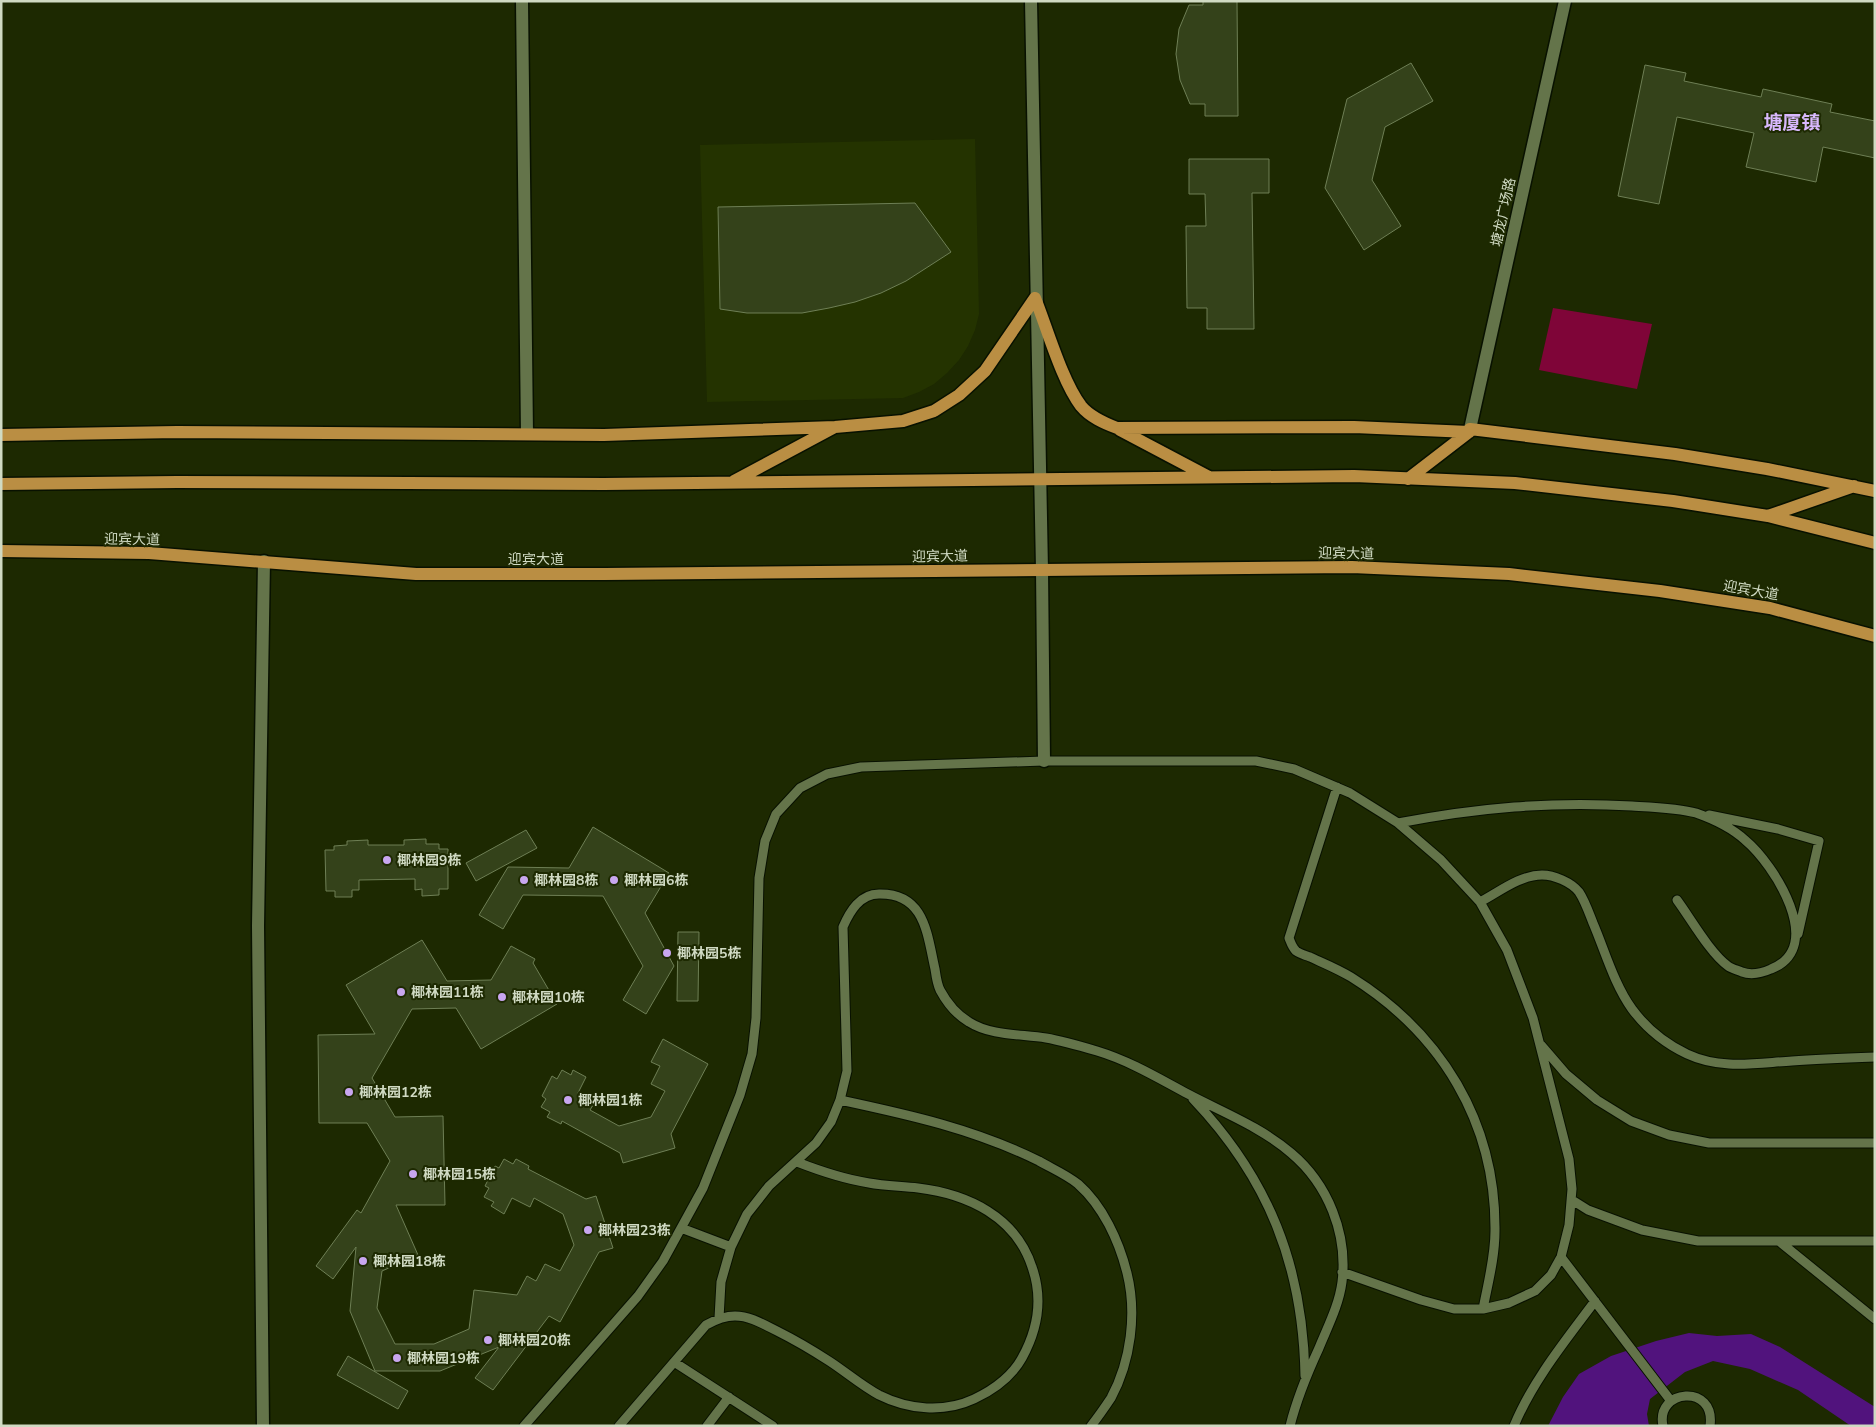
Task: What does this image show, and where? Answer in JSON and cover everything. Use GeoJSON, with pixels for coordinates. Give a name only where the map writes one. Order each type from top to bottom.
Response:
{"type":"FeatureCollection","features":[{"type":"Feature","properties":{"kind":"main road"},"geometry":{"type":"LineString","coordinates":[[1,435],[176,432],[604,434],[835,427],[903,421],[934,411],[959,395],[984,371],[1035,298]]}},
{"type":"Feature","properties":{"kind":"main road"},"geometry":{"type":"LineString","coordinates":[[1035,298],[1066,378],[1081,406],[1100,422],[1117,428],[1211,478]]}},
{"type":"Feature","properties":{"kind":"main road"},"geometry":{"type":"LineString","coordinates":[[732,482],[835,427]]}},
{"type":"Feature","properties":{"kind":"main road"},"geometry":{"type":"LineString","coordinates":[[1117,428],[1354,427],[1470,431],[1675,454],[1875,491]]}},
{"type":"Feature","properties":{"kind":"main road"},"geometry":{"type":"LineString","coordinates":[[1408,479],[1470,431]]}},
{"type":"Feature","properties":{"kind":"main road"},"geometry":{"type":"LineString","coordinates":[[1,484],[177,482],[604,484],[1354,476],[1525,484],[1672,501],[1768,516],[1875,542]]}},
{"type":"Feature","properties":{"kind":"main road"},"geometry":{"type":"LineString","coordinates":[[1768,516],[1854,486]]}},
{"type":"Feature","properties":{"kind":"main road","name":"迎宾大道"},"geometry":{"type":"LineString","coordinates":[[1,552],[149,553],[416,574],[1352,567],[1509,574],[1660,590],[1770,608],[1875,636]]}},
{"type":"Feature","properties":{"kind":"street"},"geometry":{"type":"LineString","coordinates":[[522,1],[527,434]]}},
{"type":"Feature","properties":{"kind":"street"},"geometry":{"type":"LineString","coordinates":[[1031,1],[1044,761]]}},
{"type":"Feature","properties":{"kind":"street","name":"塘龙广场路"},"geometry":{"type":"LineString","coordinates":[[1470,431],[1565,1]]}},
{"type":"Feature","properties":{"kind":"street"},"geometry":{"type":"LineString","coordinates":[[263,1426],[258,926],[264,561]]}},
{"type":"Feature","properties":{"kind":"lane"},"geometry":{"type":"LineString","coordinates":[[524,1426],[638,1296],[663,1261],[703,1188],[740,1095],[752,1054],[756,1018],[759,878],[765,841],[776,814],[800,788],[827,774],[853,769],[1044,761],[1256,761],[1294,769],[1350,793],[1398,822],[1441,860],[1480,902],[1507,950],[1533,1018],[1569,1159],[1572,1200],[1562,1256],[1551,1274],[1535,1291],[1509,1303],[1483,1309],[1454,1309],[1421,1300],[1342,1272]]}},
{"type":"Feature","properties":{"kind":"lane"},"geometry":{"type":"LineString","coordinates":[[1337,787],[1289,938],[1292,946],[1298,953],[1342,972],[1376,992],[1399,1012],[1433,1047],[1456,1080],[1473,1116],[1486,1153],[1493,1192],[1495,1231],[1491,1270],[1483,1309]]}},
{"type":"Feature","properties":{"kind":"lane"},"geometry":{"type":"LineString","coordinates":[[1398,822],[1457,812],[1546,804],[1645,806],[1745,821],[1820,841],[1797,939],[1790,955],[1778,967],[1762,973],[1745,973],[1729,967],[1717,955],[1677,900]]}},
{"type":"Feature","properties":{"kind":"lane"},"geometry":{"type":"LineString","coordinates":[[1694,812],[1721,823],[1745,839],[1765,860],[1781,884],[1792,911],[1797,939]]}},
{"type":"Feature","properties":{"kind":"lane"},"geometry":{"type":"LineString","coordinates":[[1480,902],[1523,878],[1543,875],[1562,879],[1578,891],[1588,908],[1620,987],[1632,1008],[1648,1027],[1667,1043],[1688,1055],[1736,1066],[1790,1061],[1875,1058]]}},
{"type":"Feature","properties":{"kind":"lane"},"geometry":{"type":"LineString","coordinates":[[719,1318],[721,1282],[730,1247],[747,1214],[769,1186],[816,1143],[831,1122],[840,1100],[847,1071],[843,927],[849,912],[860,900],[875,894],[892,894],[907,900],[918,911],[925,926],[939,988],[952,1008],[970,1023],[992,1032],[1046,1038],[1105,1053],[1154,1074],[1257,1130],[1290,1152],[1311,1173],[1327,1197],[1338,1224],[1343,1253],[1342,1282],[1336,1310],[1296,1400],[1290,1426]]}},
{"type":"Feature","properties":{"kind":"lane"},"geometry":{"type":"LineString","coordinates":[[1540,1043],[1566,1074],[1596,1100],[1632,1121],[1669,1135],[1709,1143],[1875,1143]]}},
{"type":"Feature","properties":{"kind":"lane"},"geometry":{"type":"LineString","coordinates":[[1188,1094],[1212,1119],[1234,1147],[1253,1177],[1269,1208],[1282,1240],[1298,1300],[1304,1343],[1305,1379]]}},
{"type":"Feature","properties":{"kind":"lane"},"geometry":{"type":"LineString","coordinates":[[840,1100],[930,1119],[992,1139],[1078,1184],[1103,1214],[1123,1258],[1130,1286],[1132,1324],[1125,1362],[1111,1398],[1091,1426]]}},
{"type":"Feature","properties":{"kind":"lane"},"geometry":{"type":"LineString","coordinates":[[619,1426],[706,1325],[719,1318],[734,1316],[749,1318],[796,1341],[878,1395],[899,1404],[921,1408],[944,1408],[966,1403],[986,1393],[1004,1380],[1019,1363],[1030,1344],[1039,1300],[1036,1278],[1029,1256],[1017,1237],[1002,1220],[983,1207],[963,1198],[917,1188],[869,1184],[820,1171],[797,1162]]}},
{"type":"Feature","properties":{"kind":"lane"},"geometry":{"type":"LineString","coordinates":[[1572,1200],[1588,1210],[1642,1230],[1698,1241],[1875,1241]]}},
{"type":"Feature","properties":{"kind":"lane"},"geometry":{"type":"LineString","coordinates":[[681,1228],[730,1247]]}},
{"type":"Feature","properties":{"kind":"lane"},"geometry":{"type":"LineString","coordinates":[[1780,1242],[1875,1319]]}},
{"type":"Feature","properties":{"kind":"lane"},"geometry":{"type":"LineString","coordinates":[[1562,1256],[1671,1401]]}},
{"type":"Feature","properties":{"kind":"lane"},"geometry":{"type":"LineString","coordinates":[[1514,1426],[1519,1414],[1546,1369],[1595,1300]]}},
{"type":"Feature","properties":{"kind":"lane"},"geometry":{"type":"LineString","coordinates":[[674,1362],[773,1426]]}},
{"type":"Feature","properties":{"kind":"lane"},"geometry":{"type":"LineString","coordinates":[[1663,1426],[1663,1412],[1667,1404],[1677,1397],[1685,1395],[1696,1397],[1709,1408],[1712,1417],[1710,1426]]}},
{"type":"Feature","properties":{"kind":"lane"},"geometry":{"type":"LineString","coordinates":[[707,1426],[729,1397]]}},
{"type":"Feature","properties":{"kind":"shaded area"},"geometry":{"type":"Polygon","coordinates":[[[975,139],[979,314],[968,346],[947,373],[934,384],[903,398],[707,402],[700,145],[975,139]]]}},
{"type":"Feature","properties":{"kind":"shaded area"},"geometry":{"type":"Polygon","coordinates":[[[1553,308],[1652,324],[1637,389],[1539,370],[1553,308]]]}},
{"type":"Feature","properties":{"kind":"shaded area"},"geometry":{"type":"Polygon","coordinates":[[[1689,1333],[1717,1336],[1751,1334],[1780,1347],[1875,1407],[1875,1426],[1851,1426],[1798,1390],[1750,1369],[1713,1361],[1685,1372],[1650,1399],[1647,1414],[1649,1426],[1548,1426],[1563,1397],[1579,1374],[1611,1356],[1656,1341],[1689,1333]]]}},
{"type":"Feature","properties":{"kind":"building"},"geometry":{"type":"Polygon","coordinates":[[[1203,1],[1237,1],[1238,116],[1205,116],[1205,104],[1190,104],[1180,80],[1176,54],[1179,29],[1189,5],[1203,5],[1203,1]]]}},
{"type":"Feature","properties":{"kind":"building"},"geometry":{"type":"Polygon","coordinates":[[[1411,63],[1433,101],[1385,127],[1372,180],[1401,226],[1364,250],[1325,188],[1347,99],[1411,63]]]}},
{"type":"Feature","properties":{"kind":"building"},"geometry":{"type":"Polygon","coordinates":[[[1645,65],[1686,73],[1684,81],[1761,97],[1763,89],[1832,104],[1830,112],[1875,121],[1875,158],[1823,147],[1816,182],[1746,167],[1754,133],[1677,117],[1659,204],[1618,196],[1645,65]]]}},
{"type":"Feature","properties":{"kind":"building"},"geometry":{"type":"Polygon","coordinates":[[[1189,159],[1269,159],[1269,193],[1252,193],[1254,329],[1207,329],[1207,308],[1187,308],[1186,226],[1206,226],[1205,194],[1189,194],[1189,159]]]}},
{"type":"Feature","properties":{"kind":"building"},"geometry":{"type":"Polygon","coordinates":[[[915,203],[951,252],[906,281],[881,293],[855,302],[802,313],[747,313],[720,309],[718,207],[915,203]]]}},
{"type":"Feature","properties":{"kind":"building"},"geometry":{"type":"Polygon","coordinates":[[[593,827],[669,873],[645,913],[674,966],[646,1014],[623,1000],[643,966],[603,896],[523,895],[503,929],[479,915],[508,867],[569,868],[593,827]]]}},
{"type":"Feature","properties":{"kind":"building"},"geometry":{"type":"Polygon","coordinates":[[[526,830],[537,848],[476,881],[466,863],[526,830]]]}},
{"type":"Feature","properties":{"kind":"building","name":"椰林园9栋"},"geometry":{"type":"Polygon","coordinates":[[[426,839],[426,844],[439,844],[439,849],[448,849],[448,889],[439,889],[439,895],[422,896],[422,889],[415,890],[415,879],[359,880],[359,890],[352,890],[352,897],[335,897],[335,891],[326,891],[325,850],[334,850],[334,846],[347,845],[347,841],[368,840],[368,845],[404,845],[404,840],[426,839]]]}},
{"type":"Feature","properties":{"kind":"building"},"geometry":{"type":"Polygon","coordinates":[[[678,932],[699,932],[698,1001],[677,1001],[678,932]]]}},
{"type":"Feature","properties":{"kind":"building"},"geometry":{"type":"Polygon","coordinates":[[[422,940],[447,981],[491,980],[511,946],[535,959],[533,963],[557,1004],[481,1049],[456,1008],[412,1009],[372,1078],[395,1117],[443,1116],[445,1205],[396,1205],[418,1255],[382,1271],[377,1308],[395,1344],[434,1344],[469,1329],[474,1290],[517,1295],[527,1276],[536,1281],[545,1264],[560,1271],[574,1245],[563,1214],[534,1198],[530,1207],[512,1198],[504,1214],[491,1206],[494,1202],[484,1197],[489,1188],[485,1186],[495,1166],[499,1168],[504,1159],[513,1164],[516,1159],[529,1166],[528,1169],[586,1199],[596,1196],[613,1248],[599,1252],[560,1322],[549,1316],[493,1390],[475,1378],[499,1347],[440,1371],[375,1371],[350,1311],[356,1247],[333,1279],[316,1266],[357,1210],[361,1213],[390,1161],[367,1123],[319,1123],[318,1035],[375,1034],[346,985],[422,940]]]}},
{"type":"Feature","properties":{"kind":"building","name":"椰林园1栋"},"geometry":{"type":"Polygon","coordinates":[[[663,1039],[708,1064],[671,1134],[675,1148],[623,1163],[620,1153],[562,1121],[561,1124],[547,1117],[550,1112],[541,1107],[546,1099],[542,1096],[552,1076],[557,1079],[562,1070],[571,1075],[573,1070],[586,1077],[578,1093],[595,1102],[590,1110],[619,1126],[651,1117],[665,1091],[651,1084],[660,1066],[651,1062],[663,1039]]]}},
{"type":"Feature","properties":{"kind":"building"},"geometry":{"type":"Polygon","coordinates":[[[348,1356],[408,1391],[398,1409],[337,1375],[348,1356]]]}},
{"type":"Feature","properties":{"kind":"place","name":"椰林园9栋"},"geometry":{"type":"Point","coordinates":[387,860]}},
{"type":"Feature","properties":{"kind":"place","name":"椰林园8栋"},"geometry":{"type":"Point","coordinates":[524,880]}},
{"type":"Feature","properties":{"kind":"place","name":"椰林园6栋"},"geometry":{"type":"Point","coordinates":[614,880]}},
{"type":"Feature","properties":{"kind":"place","name":"椰林园5栋"},"geometry":{"type":"Point","coordinates":[667,953]}},
{"type":"Feature","properties":{"kind":"place","name":"椰林园11栋"},"geometry":{"type":"Point","coordinates":[401,992]}},
{"type":"Feature","properties":{"kind":"place","name":"椰林园10栋"},"geometry":{"type":"Point","coordinates":[502,997]}},
{"type":"Feature","properties":{"kind":"place","name":"椰林园12栋"},"geometry":{"type":"Point","coordinates":[349,1092]}},
{"type":"Feature","properties":{"kind":"place","name":"椰林园1栋"},"geometry":{"type":"Point","coordinates":[568,1100]}},
{"type":"Feature","properties":{"kind":"place","name":"椰林园15栋"},"geometry":{"type":"Point","coordinates":[413,1174]}},
{"type":"Feature","properties":{"kind":"place","name":"椰林园23栋"},"geometry":{"type":"Point","coordinates":[588,1230]}},
{"type":"Feature","properties":{"kind":"place","name":"椰林园18栋"},"geometry":{"type":"Point","coordinates":[363,1261]}},
{"type":"Feature","properties":{"kind":"place","name":"椰林园20栋"},"geometry":{"type":"Point","coordinates":[488,1340]}},
{"type":"Feature","properties":{"kind":"place","name":"椰林园19栋"},"geometry":{"type":"Point","coordinates":[397,1358]}},
{"type":"Feature","properties":{"kind":"district","name":"塘厦镇"},"geometry":{"type":"Point","coordinates":[1792,122]}}]}
